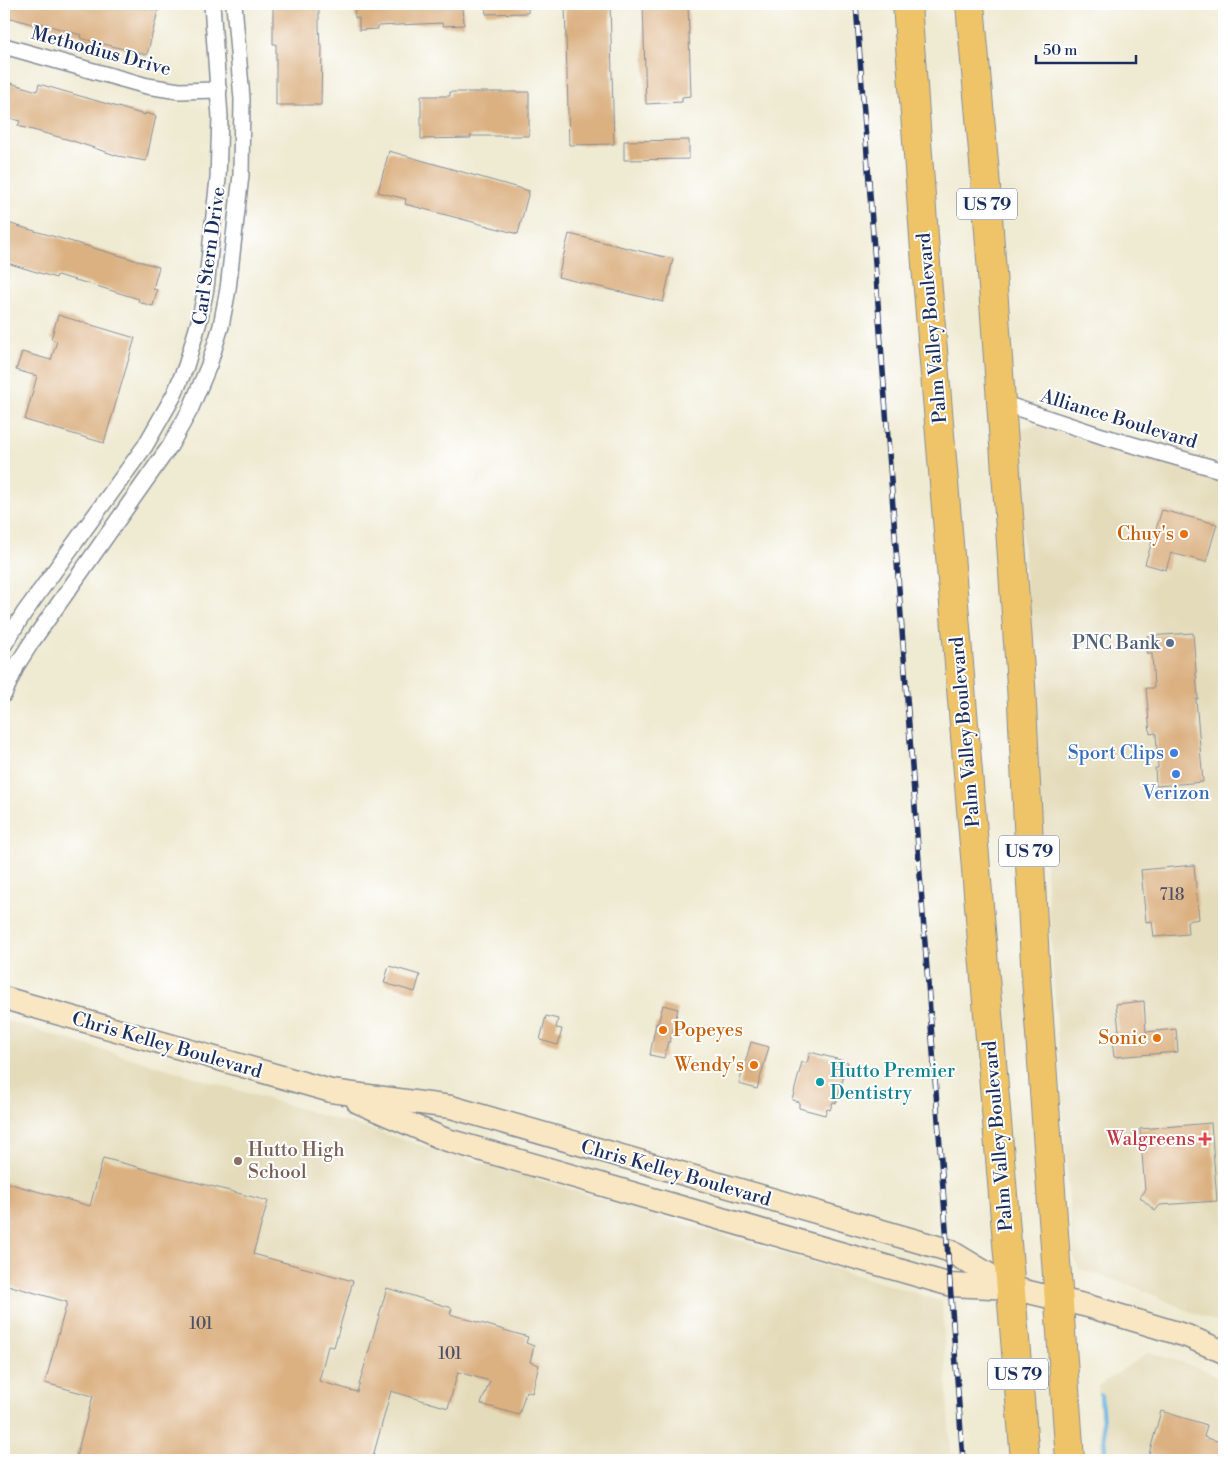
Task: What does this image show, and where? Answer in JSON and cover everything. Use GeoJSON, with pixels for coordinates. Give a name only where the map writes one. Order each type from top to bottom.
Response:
{"type":"FeatureCollection","features":[{"type":"Feature","properties":{"kind":"highway","name":"Palm Valley Boulevard"},"geometry":{"type":"LineString","coordinates":[[907,4],[931,325],[1025,1460]]}},
{"type":"Feature","properties":{"kind":"highway","name":"US 79"},"geometry":{"type":"LineString","coordinates":[[970,4],[1002,404],[1021,685],[1035,963],[1070,1460]]}},
{"type":"Feature","properties":{"kind":"main road","name":"Chris Kelley Boulevard"},"geometry":{"type":"LineString","coordinates":[[4,998],[331,1091],[454,1142],[951,1285],[1011,1288],[1106,1310],[1187,1336],[1224,1352]]}},
{"type":"Feature","properties":{"kind":"main road","name":"Chris Kelley Boulevard"},"geometry":{"type":"LineString","coordinates":[[331,1091],[451,1107],[948,1250],[1011,1288]]}},
{"type":"Feature","properties":{"kind":"street","name":"Carl Stern Drive"},"geometry":{"type":"LineString","coordinates":[[4,645],[24,613],[145,446],[174,395],[186,366],[200,318],[206,288],[219,171],[221,136],[212,4]]}},
{"type":"Feature","properties":{"kind":"street","name":"Carl Stern Drive"},"geometry":{"type":"LineString","coordinates":[[4,694],[17,665],[30,643],[170,446],[190,410],[209,366],[221,326],[228,289],[240,175],[242,99],[234,4]]}},
{"type":"Feature","properties":{"kind":"street","name":"Methodius Drive"},"geometry":{"type":"LineString","coordinates":[[4,46],[147,86],[178,91],[219,90]]}},
{"type":"Feature","properties":{"kind":"street","name":"Alliance Boulevard"},"geometry":{"type":"LineString","coordinates":[[1002,404],[1102,436],[1224,471]]}},
{"type":"Feature","properties":{"kind":"shaded area"},"geometry":{"type":"Polygon","coordinates":[[[1035,425],[1224,479],[1224,1325],[1138,1288],[1080,1269],[1073,1257],[1016,441],[1022,428],[1035,425]]]}},
{"type":"Feature","properties":{"kind":"shaded area","name":"Hutto High School"},"geometry":{"type":"Polygon","coordinates":[[[4,1020],[942,1301],[951,1460],[4,1460],[4,1020]]]}},
{"type":"Feature","properties":{"kind":"shaded area"},"geometry":{"type":"Polygon","coordinates":[[[1149,1352],[1206,1370],[1224,1382],[1224,1460],[1101,1460],[1098,1386],[1149,1352]]]}},
{"type":"Feature","properties":{"kind":"building"},"geometry":{"type":"Polygon","coordinates":[[[4,4],[128,4],[158,11],[147,55],[80,38],[81,35],[40,23],[39,26],[4,16],[4,4]]]}},
{"type":"Feature","properties":{"kind":"building"},"geometry":{"type":"Polygon","coordinates":[[[273,4],[319,4],[320,45],[322,45],[321,105],[276,105],[276,44],[273,44],[273,4]]]}},
{"type":"Feature","properties":{"kind":"building"},"geometry":{"type":"Polygon","coordinates":[[[354,4],[463,4],[464,25],[443,26],[442,23],[378,26],[378,29],[359,30],[359,18],[355,18],[354,4]]]}},
{"type":"Feature","properties":{"kind":"building"},"geometry":{"type":"Polygon","coordinates":[[[485,4],[528,4],[528,13],[486,14],[485,4]]]}},
{"type":"Feature","properties":{"kind":"building"},"geometry":{"type":"Polygon","coordinates":[[[565,4],[610,4],[614,144],[569,145],[565,4]]]}},
{"type":"Feature","properties":{"kind":"building"},"geometry":{"type":"Polygon","coordinates":[[[643,4],[688,4],[691,96],[682,97],[682,102],[646,104],[643,4]]]}},
{"type":"Feature","properties":{"kind":"building"},"geometry":{"type":"Polygon","coordinates":[[[4,81],[37,91],[39,84],[145,115],[145,113],[156,116],[146,161],[118,156],[70,140],[18,126],[20,121],[4,116],[4,81]]]}},
{"type":"Feature","properties":{"kind":"building"},"geometry":{"type":"Polygon","coordinates":[[[450,92],[529,92],[529,136],[470,136],[471,138],[421,139],[421,96],[450,96],[450,92]]]}},
{"type":"Feature","properties":{"kind":"building"},"geometry":{"type":"Polygon","coordinates":[[[689,140],[689,159],[624,160],[624,141],[689,140]]]}},
{"type":"Feature","properties":{"kind":"building"},"geometry":{"type":"Polygon","coordinates":[[[389,151],[529,191],[518,234],[405,204],[406,199],[378,192],[389,151]]]}},
{"type":"Feature","properties":{"kind":"building"},"geometry":{"type":"Polygon","coordinates":[[[4,222],[159,267],[153,289],[157,290],[153,306],[138,302],[139,299],[90,284],[57,275],[56,278],[4,262],[4,222]]]}},
{"type":"Feature","properties":{"kind":"building"},"geometry":{"type":"Polygon","coordinates":[[[569,234],[673,259],[663,302],[558,277],[569,234]]]}},
{"type":"Feature","properties":{"kind":"building"},"geometry":{"type":"Polygon","coordinates":[[[58,315],[135,338],[104,443],[25,420],[37,376],[16,370],[22,352],[51,360],[57,341],[51,339],[58,315]]]}},
{"type":"Feature","properties":{"kind":"building"},"geometry":{"type":"Polygon","coordinates":[[[1162,510],[1217,524],[1206,562],[1171,553],[1166,570],[1145,564],[1162,510]]]}},
{"type":"Feature","properties":{"kind":"building"},"geometry":{"type":"Polygon","coordinates":[[[1193,633],[1203,782],[1156,786],[1155,768],[1158,768],[1156,733],[1150,734],[1146,688],[1154,688],[1152,654],[1148,654],[1147,636],[1193,633]]]}},
{"type":"Feature","properties":{"kind":"building"},"geometry":{"type":"Polygon","coordinates":[[[1194,865],[1199,919],[1187,921],[1188,934],[1154,937],[1152,921],[1146,922],[1141,870],[1194,865]]]}},
{"type":"Feature","properties":{"kind":"building"},"geometry":{"type":"Polygon","coordinates":[[[389,966],[420,975],[415,992],[384,983],[389,966]]]}},
{"type":"Feature","properties":{"kind":"building"},"geometry":{"type":"Polygon","coordinates":[[[1144,1001],[1146,1032],[1176,1029],[1178,1052],[1114,1057],[1111,1032],[1119,1031],[1116,1004],[1144,1001]]]}},
{"type":"Feature","properties":{"kind":"building","name":"Popeyes"},"geometry":{"type":"Polygon","coordinates":[[[663,1005],[678,1009],[664,1058],[650,1055],[656,1023],[658,1024],[663,1005]]]}},
{"type":"Feature","properties":{"kind":"building"},"geometry":{"type":"Polygon","coordinates":[[[546,1016],[558,1019],[556,1028],[562,1029],[558,1045],[540,1040],[546,1016]]]}},
{"type":"Feature","properties":{"kind":"building","name":"Wendy's"},"geometry":{"type":"Polygon","coordinates":[[[751,1042],[769,1047],[757,1089],[739,1084],[751,1042]]]}},
{"type":"Feature","properties":{"kind":"building","name":"Hutto Premier Dentistry"},"geometry":{"type":"Polygon","coordinates":[[[810,1052],[848,1062],[836,1103],[833,1102],[830,1110],[827,1109],[825,1115],[799,1108],[799,1102],[792,1100],[802,1062],[807,1063],[810,1052]]]}},
{"type":"Feature","properties":{"kind":"building","name":"Walgreens"},"geometry":{"type":"Polygon","coordinates":[[[1211,1123],[1217,1201],[1160,1205],[1155,1211],[1140,1197],[1145,1191],[1140,1129],[1211,1123]]]}},
{"type":"Feature","properties":{"kind":"building","name":"Hutto High School"},"geometry":{"type":"Polygon","coordinates":[[[103,1158],[268,1201],[253,1254],[353,1281],[334,1347],[328,1346],[319,1381],[357,1392],[387,1288],[452,1308],[450,1314],[528,1337],[526,1343],[534,1346],[530,1362],[539,1365],[532,1393],[526,1391],[519,1415],[481,1404],[490,1381],[458,1372],[448,1408],[391,1391],[372,1460],[75,1460],[93,1396],[45,1383],[67,1302],[4,1284],[4,1182],[90,1206],[103,1158]]]}},
{"type":"Feature","properties":{"kind":"building"},"geometry":{"type":"Polygon","coordinates":[[[1161,1411],[1207,1425],[1204,1437],[1224,1443],[1224,1460],[1169,1460],[1149,1454],[1161,1411]]]}},
{"type":"Feature","properties":{"kind":"waterway"},"geometry":{"type":"LineString","coordinates":[[1101,1395],[1106,1460]]}},
{"type":"Feature","properties":{"kind":"railway"},"geometry":{"type":"LineString","coordinates":[[856,4],[963,1460]]}},
{"type":"Feature","properties":{"kind":"place","name":"Chuy's"},"geometry":{"type":"Point","coordinates":[1184,534]}},
{"type":"Feature","properties":{"kind":"place","name":"PNC Bank"},"geometry":{"type":"Point","coordinates":[1170,643]}},
{"type":"Feature","properties":{"kind":"place","name":"Sport Clips"},"geometry":{"type":"Point","coordinates":[1174,753]}},
{"type":"Feature","properties":{"kind":"place","name":"Verizon"},"geometry":{"type":"Point","coordinates":[1176,774]}},
{"type":"Feature","properties":{"kind":"place","name":"Popeyes"},"geometry":{"type":"Point","coordinates":[663,1030]}},
{"type":"Feature","properties":{"kind":"place","name":"Sonic"},"geometry":{"type":"Point","coordinates":[1157,1038]}},
{"type":"Feature","properties":{"kind":"place","name":"Wendy's"},"geometry":{"type":"Point","coordinates":[754,1065]}},
{"type":"Feature","properties":{"kind":"place","name":"Hutto Premier Dentistry"},"geometry":{"type":"Point","coordinates":[820,1082]}},
{"type":"Feature","properties":{"kind":"place","name":"Walgreens"},"geometry":{"type":"Point","coordinates":[1205,1139]}},
{"type":"Feature","properties":{"kind":"place","name":"Hutto High School"},"geometry":{"type":"Point","coordinates":[238,1161]}}]}
